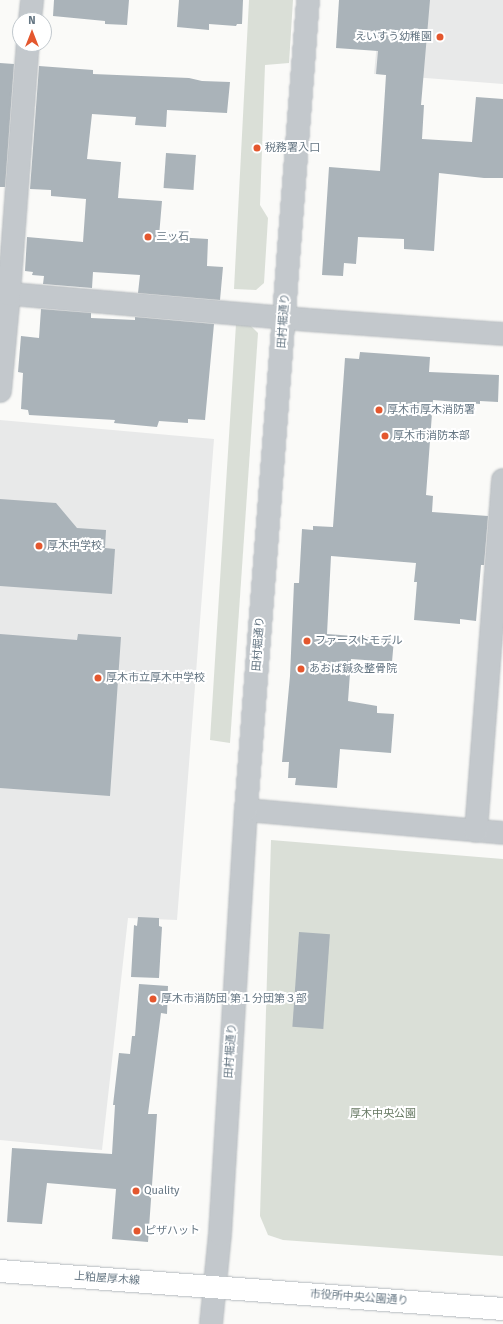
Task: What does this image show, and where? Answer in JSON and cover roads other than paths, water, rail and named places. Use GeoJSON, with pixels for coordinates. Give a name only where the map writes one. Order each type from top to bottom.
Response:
{"type":"FeatureCollection","features":[{"type":"Feature","properties":{"kind":"main road","name":"上粕屋厚木線"},"geometry":{"type":"LineString","coordinates":[[0,1271],[214,1288]]}},
{"type":"Feature","properties":{"kind":"main road","name":"市役所中央公園通り"},"geometry":{"type":"LineString","coordinates":[[214,1288],[503,1309]]}},
{"type":"Feature","properties":{"kind":"street"},"geometry":{"type":"LineString","coordinates":[[31,12],[32,0]]}},
{"type":"Feature","properties":{"kind":"street","name":"田村堀通り"},"geometry":{"type":"LineString","coordinates":[[211,1324],[220,1234],[246,810],[308,0]]}},
{"type":"Feature","properties":{"kind":"street"},"geometry":{"type":"LineString","coordinates":[[0,391],[5,294],[27,52]]}},
{"type":"Feature","properties":{"kind":"street"},"geometry":{"type":"LineString","coordinates":[[5,294],[503,334]]}},
{"type":"Feature","properties":{"kind":"street"},"geometry":{"type":"LineString","coordinates":[[476,831],[497,632],[503,480]]}},
{"type":"Feature","properties":{"kind":"street"},"geometry":{"type":"LineString","coordinates":[[246,810],[503,833]]}},
{"type":"Feature","properties":{"kind":"place","name":"えいすう幼稚園"},"geometry":{"type":"Point","coordinates":[440,37]}},
{"type":"Feature","properties":{"kind":"place","name":"税務署入口"},"geometry":{"type":"Point","coordinates":[257,148]}},
{"type":"Feature","properties":{"kind":"place","name":"三ッ石"},"geometry":{"type":"Point","coordinates":[148,237]}},
{"type":"Feature","properties":{"kind":"place","name":"厚木市厚木消防署"},"geometry":{"type":"Point","coordinates":[379,410]}},
{"type":"Feature","properties":{"kind":"place","name":"厚木市消防本部"},"geometry":{"type":"Point","coordinates":[385,436]}},
{"type":"Feature","properties":{"kind":"place","name":"厚木中学校"},"geometry":{"type":"Point","coordinates":[39,546]}},
{"type":"Feature","properties":{"kind":"place","name":"ファーストモデル"},"geometry":{"type":"Point","coordinates":[307,641]}},
{"type":"Feature","properties":{"kind":"place","name":"あおば鍼灸整骨院"},"geometry":{"type":"Point","coordinates":[301,669]}},
{"type":"Feature","properties":{"kind":"place","name":"厚木市立厚木中学校"},"geometry":{"type":"Point","coordinates":[98,678]}},
{"type":"Feature","properties":{"kind":"place","name":"厚木市消防団 第１分団第３部"},"geometry":{"type":"Point","coordinates":[153,999]}},
{"type":"Feature","properties":{"kind":"place","name":"Quality"},"geometry":{"type":"Point","coordinates":[136,1191]}},
{"type":"Feature","properties":{"kind":"place","name":"ピザハット"},"geometry":{"type":"Point","coordinates":[137,1231]}},
{"type":"Feature","properties":{"kind":"park label","name":"厚木中央公園"},"geometry":{"type":"Point","coordinates":[383,1114]}}]}
